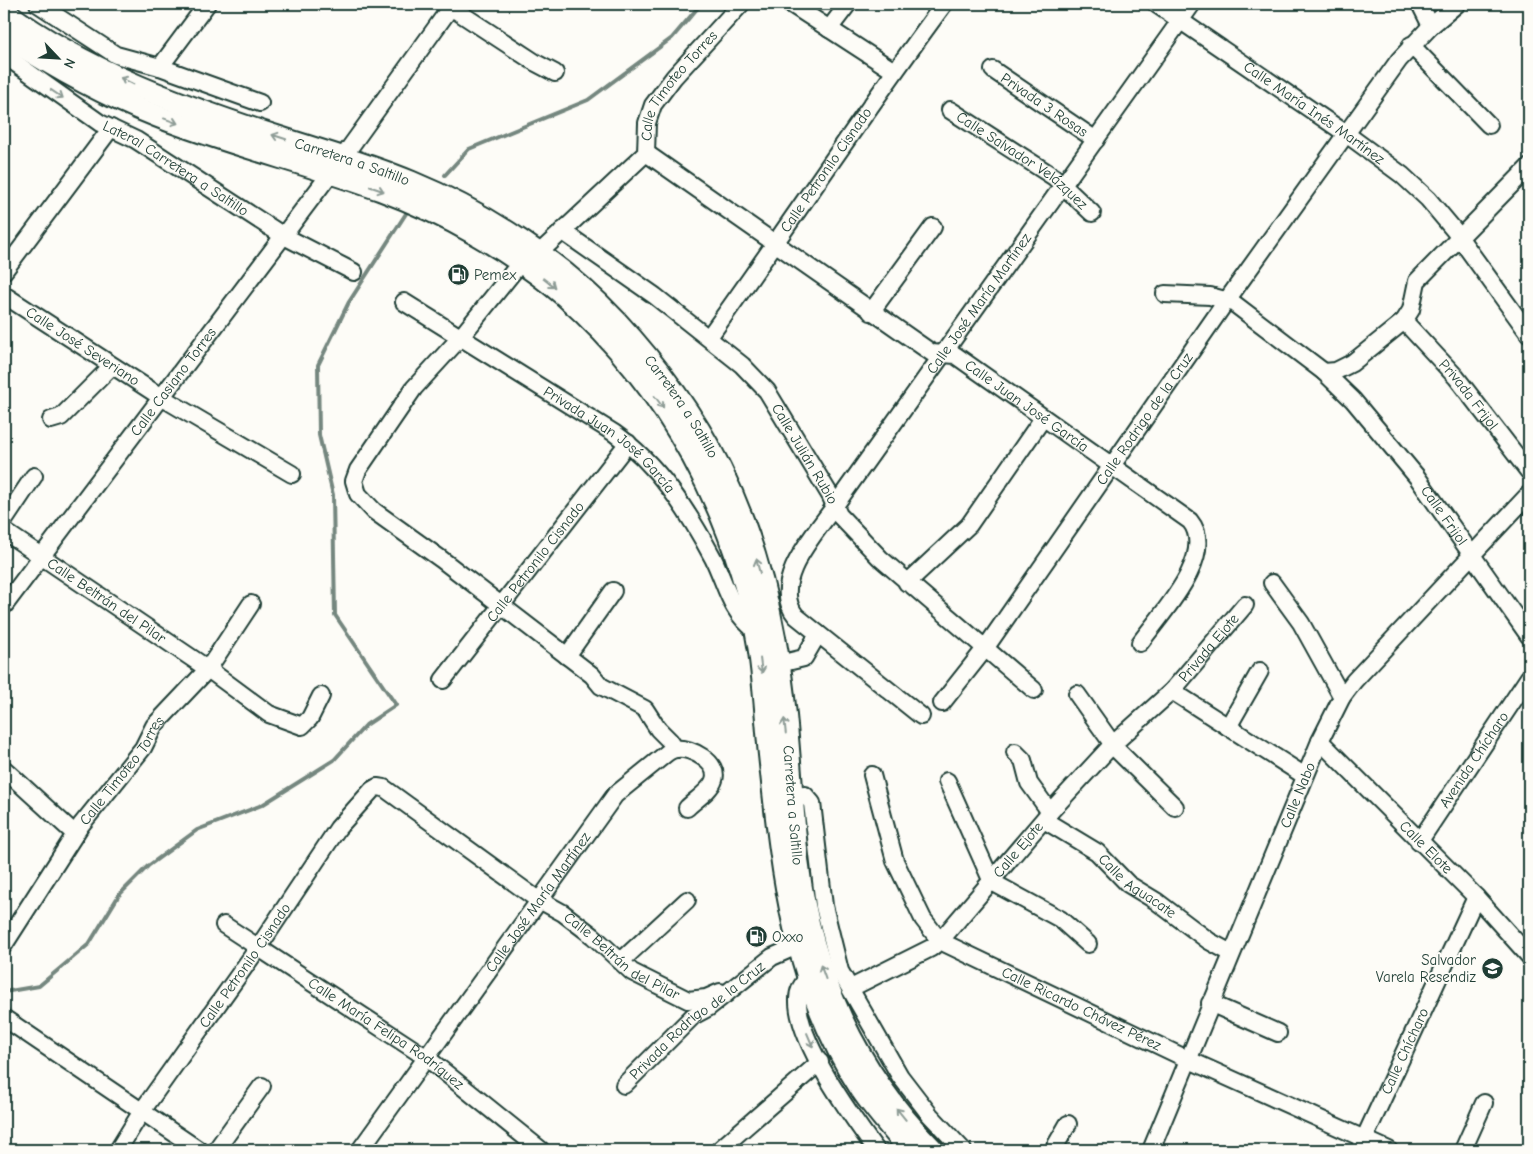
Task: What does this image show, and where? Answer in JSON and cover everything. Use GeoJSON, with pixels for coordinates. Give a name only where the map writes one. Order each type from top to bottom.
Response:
{"type":"FeatureCollection","features":[{"type":"Feature","properties":{"kind":"main road","name":"Carretera a Saltillo"},"geometry":{"type":"LineString","coordinates":[[4,11],[43,38],[138,86],[228,120],[336,165],[430,191],[510,234],[529,258],[579,285],[615,320],[652,362],[696,423],[720,465],[735,498],[757,560],[782,868],[797,946],[807,978],[844,1061],[862,1090],[910,1150]]}},
{"type":"Feature","properties":{"kind":"main road","name":"Carretera a Saltillo"},"geometry":{"type":"LineString","coordinates":[[4,35],[77,79],[156,116],[277,158],[336,165]]}},
{"type":"Feature","properties":{"kind":"main road","name":"Carretera a Saltillo"},"geometry":{"type":"LineString","coordinates":[[763,624],[779,664],[792,796],[814,908],[821,968],[854,1046],[899,1113],[933,1150]]}},
{"type":"Feature","properties":{"kind":"street"},"geometry":{"type":"LineString","coordinates":[[38,4],[116,55],[160,67],[260,103]]}},
{"type":"Feature","properties":{"kind":"street"},"geometry":{"type":"LineString","coordinates":[[160,67],[207,4]]}},
{"type":"Feature","properties":{"kind":"street","name":"Calle Timoteo Torres"},"geometry":{"type":"LineString","coordinates":[[502,606],[374,511],[360,498],[354,481],[358,470],[409,396],[529,258],[562,231],[646,153],[647,123],[653,105],[674,77],[741,4]]}},
{"type":"Feature","properties":{"kind":"street"},"geometry":{"type":"LineString","coordinates":[[791,4],[894,71]]}},
{"type":"Feature","properties":{"kind":"street"},"geometry":{"type":"LineString","coordinates":[[829,29],[848,4]]}},
{"type":"Feature","properties":{"kind":"street","name":"Calle Petronilo Cisnado"},"geometry":{"type":"LineString","coordinates":[[709,337],[776,245],[894,71],[944,4]]}},
{"type":"Feature","properties":{"kind":"street","name":"Calle María Inés Martínez"},"geometry":{"type":"LineString","coordinates":[[1156,4],[1181,19],[1345,133],[1402,176],[1428,199],[1459,237],[1529,334]]}},
{"type":"Feature","properties":{"kind":"street","name":"Calle José María Martínez"},"geometry":{"type":"LineString","coordinates":[[792,611],[788,586],[792,568],[834,506],[1192,4]]}},
{"type":"Feature","properties":{"kind":"street"},"geometry":{"type":"LineString","coordinates":[[1420,4],[1431,26]]}},
{"type":"Feature","properties":{"kind":"street","name":"Calle Rodrigo de la Cruz"},"geometry":{"type":"LineString","coordinates":[[942,703],[984,650],[1345,133],[1411,45],[1457,4]]}},
{"type":"Feature","properties":{"kind":"street"},"geometry":{"type":"LineString","coordinates":[[450,5],[536,63],[555,72]]}},
{"type":"Feature","properties":{"kind":"street","name":"Calle Casiano Torres"},"geometry":{"type":"LineString","coordinates":[[4,606],[10,586],[41,556],[336,165],[450,5]]}},
{"type":"Feature","properties":{"kind":"street"},"geometry":{"type":"LineString","coordinates":[[1411,45],[1489,125]]}},
{"type":"Feature","properties":{"kind":"street","name":"Lateral Carretera a Saltillo"},"geometry":{"type":"LineString","coordinates":[[4,55],[58,95],[111,128],[136,140],[282,235],[354,272]]}},
{"type":"Feature","properties":{"kind":"street","name":"Privada 3 Rosas"},"geometry":{"type":"LineString","coordinates":[[993,70],[1096,140]]}},
{"type":"Feature","properties":{"kind":"street","name":"Calle Salvador Velázquez"},"geometry":{"type":"LineString","coordinates":[[950,110],[1064,185],[1092,213]]}},
{"type":"Feature","properties":{"kind":"street"},"geometry":{"type":"LineString","coordinates":[[4,271],[111,128]]}},
{"type":"Feature","properties":{"kind":"street","name":"Calle Juan José García"},"geometry":{"type":"LineString","coordinates":[[646,153],[932,353],[955,355],[1190,521],[1198,536],[1197,553],[1187,577],[1140,643]]}},
{"type":"Feature","properties":{"kind":"street"},"geometry":{"type":"LineString","coordinates":[[1165,294],[1210,296],[1227,300],[1324,372],[1336,371],[1352,363],[1404,321],[1411,310],[1417,281],[1529,166]]}},
{"type":"Feature","properties":{"kind":"street"},"geometry":{"type":"LineString","coordinates":[[871,312],[933,227]]}},
{"type":"Feature","properties":{"kind":"street","name":"Calle Julián Rubio"},"geometry":{"type":"LineString","coordinates":[[562,231],[709,337],[742,364],[767,391],[830,495],[839,515],[869,548],[907,583],[984,650],[1034,690]]}},
{"type":"Feature","properties":{"kind":"street","name":"Calle José Severiano"},"geometry":{"type":"LineString","coordinates":[[4,295],[161,397],[292,474]]}},
{"type":"Feature","properties":{"kind":"street","name":"Privada Juan José García"},"geometry":{"type":"LineString","coordinates":[[404,302],[628,443],[644,456],[684,508],[716,564],[737,613],[763,624]]}},
{"type":"Feature","properties":{"kind":"street","name":"Privada Frijol"},"geometry":{"type":"LineString","coordinates":[[1404,321],[1456,378],[1529,472]]}},
{"type":"Feature","properties":{"kind":"street"},"geometry":{"type":"LineString","coordinates":[[51,420],[61,417],[112,366]]}},
{"type":"Feature","properties":{"kind":"street","name":"Calle Frijol"},"geometry":{"type":"LineString","coordinates":[[1324,372],[1353,400],[1417,477],[1529,636]]}},
{"type":"Feature","properties":{"kind":"street"},"geometry":{"type":"LineString","coordinates":[[907,583],[969,525],[1043,418]]}},
{"type":"Feature","properties":{"kind":"street","name":"Calle Petronilo Cisnado"},"geometry":{"type":"LineString","coordinates":[[443,680],[628,443]]}},
{"type":"Feature","properties":{"kind":"street"},"geometry":{"type":"LineString","coordinates":[[4,521],[34,476]]}},
{"type":"Feature","properties":{"kind":"street","name":"Calle Nabo"},"geometry":{"type":"LineString","coordinates":[[1151,1150],[1305,776],[1342,697],[1529,494]]}},
{"type":"Feature","properties":{"kind":"street","name":"Calle Beltrán del Pilar"},"geometry":{"type":"LineString","coordinates":[[4,531],[208,669],[269,714],[294,725],[302,726],[307,722],[321,696]]}},
{"type":"Feature","properties":{"kind":"street"},"geometry":{"type":"LineString","coordinates":[[1272,583],[1301,623],[1342,697]]}},
{"type":"Feature","properties":{"kind":"street"},"geometry":{"type":"LineString","coordinates":[[567,656],[613,591]]}},
{"type":"Feature","properties":{"kind":"street","name":"Calle Timoteo Torres"},"geometry":{"type":"LineString","coordinates":[[4,944],[75,834],[144,748],[154,726],[208,669],[251,604]]}},
{"type":"Feature","properties":{"kind":"street","name":"Privada Ejote"},"geometry":{"type":"LineString","coordinates":[[1172,691],[1245,605]]}},
{"type":"Feature","properties":{"kind":"street"},"geometry":{"type":"LineString","coordinates":[[502,606],[592,675],[601,686],[645,709],[658,729],[675,749],[692,752],[706,761],[715,772],[712,784],[687,808]]}},
{"type":"Feature","properties":{"kind":"street"},"geometry":{"type":"LineString","coordinates":[[763,624],[792,611],[921,716]]}},
{"type":"Feature","properties":{"kind":"street"},"geometry":{"type":"LineString","coordinates":[[779,664],[804,658],[818,634]]}},
{"type":"Feature","properties":{"kind":"street"},"geometry":{"type":"LineString","coordinates":[[1228,727],[1260,671]]}},
{"type":"Feature","properties":{"kind":"street","name":"Avenida Chícharo"},"geometry":{"type":"LineString","coordinates":[[1419,842],[1526,688]]}},
{"type":"Feature","properties":{"kind":"street"},"geometry":{"type":"LineString","coordinates":[[1172,691],[1305,776]]}},
{"type":"Feature","properties":{"kind":"street","name":"Calle Ejote"},"geometry":{"type":"LineString","coordinates":[[851,988],[931,948],[940,941],[1047,816],[1112,745],[1172,691]]}},
{"type":"Feature","properties":{"kind":"street"},"geometry":{"type":"LineString","coordinates":[[1077,694],[1112,745],[1176,806]]}},
{"type":"Feature","properties":{"kind":"street","name":"Calle Elote"},"geometry":{"type":"LineString","coordinates":[[1320,741],[1476,897],[1529,956]]}},
{"type":"Feature","properties":{"kind":"street","name":"Calle José María Martínez"},"geometry":{"type":"LineString","coordinates":[[360,1150],[611,800],[675,749]]}},
{"type":"Feature","properties":{"kind":"street","name":"Calle Aguacate"},"geometry":{"type":"LineString","coordinates":[[1015,752],[1023,760],[1029,783],[1047,816],[1097,852],[1128,884],[1166,908],[1209,941],[1231,953]]}},
{"type":"Feature","properties":{"kind":"street"},"geometry":{"type":"LineString","coordinates":[[4,769],[75,834]]}},
{"type":"Feature","properties":{"kind":"street","name":"Calle Ricardo Chávez Pérez"},"geometry":{"type":"LineString","coordinates":[[872,775],[895,861],[923,919],[940,941],[1362,1145],[1388,1150]]}},
{"type":"Feature","properties":{"kind":"street"},"geometry":{"type":"LineString","coordinates":[[947,781],[992,882],[1060,919],[1088,944]]}},
{"type":"Feature","properties":{"kind":"street","name":"Calle Petronilo Cisnado"},"geometry":{"type":"LineString","coordinates":[[118,1150],[142,1112],[258,948],[338,828],[372,790],[377,787]]}},
{"type":"Feature","properties":{"kind":"street","name":"Calle Beltrán del Pilar"},"geometry":{"type":"LineString","coordinates":[[377,787],[384,788],[541,900],[563,913],[632,972],[682,998],[700,999],[720,992],[726,994]]}},
{"type":"Feature","properties":{"kind":"street","name":"Calle Chícharo"},"geometry":{"type":"LineString","coordinates":[[1362,1145],[1476,897]]}},
{"type":"Feature","properties":{"kind":"street"},"geometry":{"type":"LineString","coordinates":[[621,961],[687,900]]}},
{"type":"Feature","properties":{"kind":"street"},"geometry":{"type":"LineString","coordinates":[[814,908],[838,965],[900,1076],[930,1115],[963,1150]]}},
{"type":"Feature","properties":{"kind":"street","name":"Calle María Felipa Rodríguez"},"geometry":{"type":"LineString","coordinates":[[224,925],[427,1058],[542,1150]]}},
{"type":"Feature","properties":{"kind":"street","name":"Privada Rodrigo de la Cruz"},"geometry":{"type":"LineString","coordinates":[[624,1085],[693,1016],[708,1008],[763,962],[778,953],[797,946]]}},
{"type":"Feature","properties":{"kind":"street"},"geometry":{"type":"LineString","coordinates":[[807,978],[799,993],[799,1013],[820,1062],[858,1125],[876,1150]]}},
{"type":"Feature","properties":{"kind":"street"},"geometry":{"type":"LineString","coordinates":[[1210,1003],[1278,1033]]}},
{"type":"Feature","properties":{"kind":"street"},"geometry":{"type":"LineString","coordinates":[[4,1018],[199,1150]]}},
{"type":"Feature","properties":{"kind":"street"},"geometry":{"type":"LineString","coordinates":[[719,1150],[820,1062]]}},
{"type":"Feature","properties":{"kind":"street"},"geometry":{"type":"LineString","coordinates":[[216,1150],[262,1086]]}},
{"type":"Feature","properties":{"kind":"street"},"geometry":{"type":"LineString","coordinates":[[1463,1150],[1484,1103]]}},
{"type":"Feature","properties":{"kind":"street"},"geometry":{"type":"LineString","coordinates":[[1053,1150],[1068,1124]]}},
{"type":"Feature","properties":{"kind":"waterway"},"geometry":{"type":"LineString","coordinates":[[445,175],[469,149],[588,100],[672,38],[701,4]]}},
{"type":"Feature","properties":{"kind":"waterway"},"geometry":{"type":"LineString","coordinates":[[4,992],[39,986],[89,944],[119,895],[148,866],[197,830],[262,805],[334,760],[366,725],[396,705],[335,615],[333,495],[319,435],[318,365],[349,302],[407,212]]}},
{"type":"Feature","properties":{"kind":"place","name":"Pemex"},"geometry":{"type":"Point","coordinates":[458,275]}},
{"type":"Feature","properties":{"kind":"place","name":"Oxxo"},"geometry":{"type":"Point","coordinates":[756,937]}},
{"type":"Feature","properties":{"kind":"place","name":"Salvador Varela Resendiz"},"geometry":{"type":"Point","coordinates":[1492,969]}}]}
